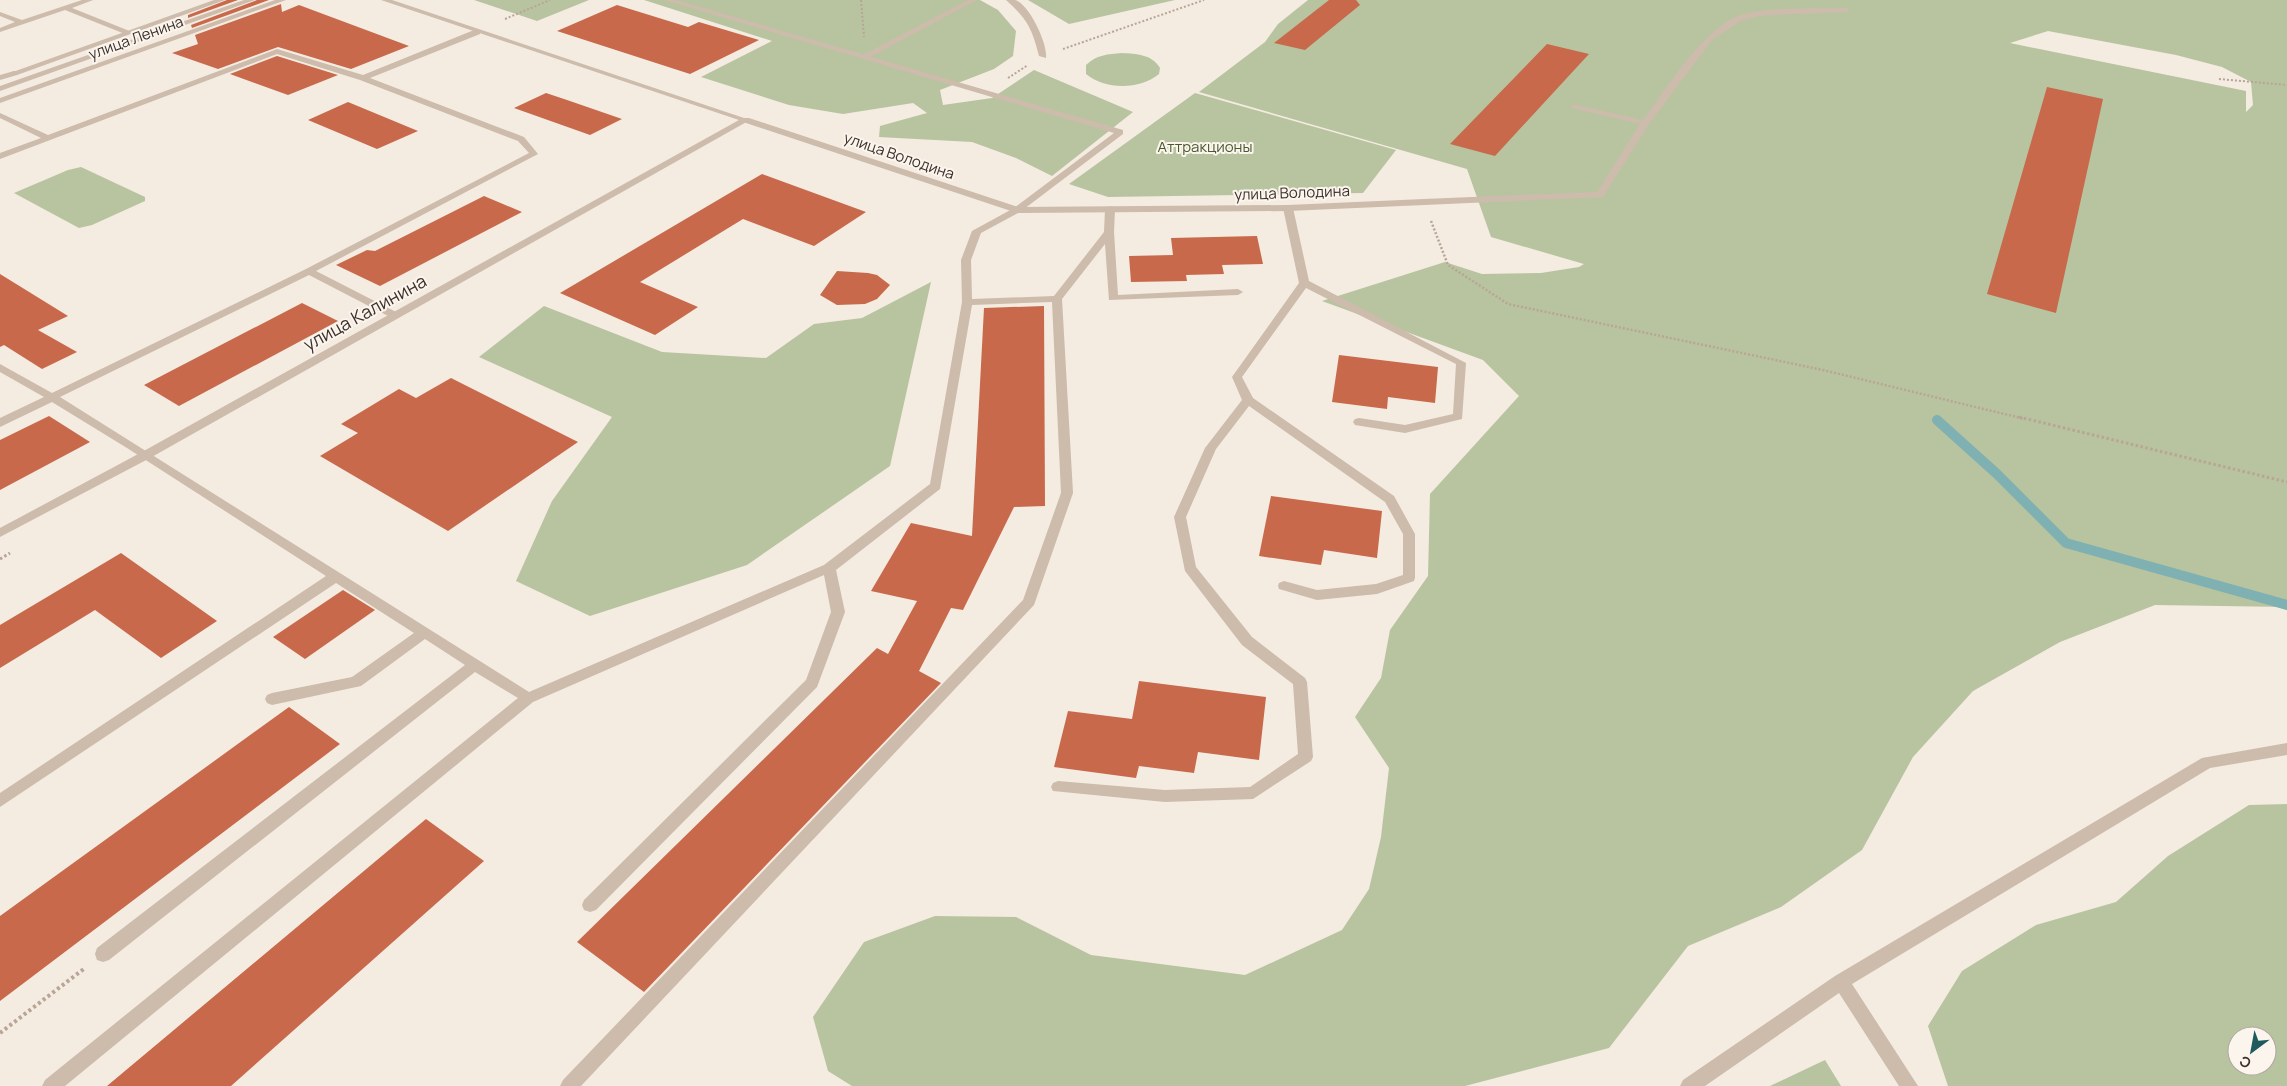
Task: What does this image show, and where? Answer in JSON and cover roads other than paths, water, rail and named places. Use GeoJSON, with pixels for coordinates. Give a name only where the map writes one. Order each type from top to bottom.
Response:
{"type":"FeatureCollection","features":[{"type":"Feature","properties":{"kind":"street"},"geometry":{"type":"LineString","coordinates":[[0,30],[89,0]]}},
{"type":"Feature","properties":{"kind":"street","name":"улица Ленина"},"geometry":{"type":"LineString","coordinates":[[0,78],[221,0]]}},
{"type":"Feature","properties":{"kind":"street"},"geometry":{"type":"LineString","coordinates":[[0,89],[251,0]]}},
{"type":"Feature","properties":{"kind":"street","name":"улица Ленина"},"geometry":{"type":"LineString","coordinates":[[0,101],[282,0]]}},
{"type":"Feature","properties":{"kind":"street","name":"улица Володина"},"geometry":{"type":"LineString","coordinates":[[384,0],[1017,210],[1288,208],[1600,196],[1645,124]]}},
{"type":"Feature","properties":{"kind":"street"},"geometry":{"type":"LineString","coordinates":[[51,1086],[528,698],[829,568],[936,486],[967,302],[966,260],[977,231],[1017,210],[1120,132],[668,0]]}},
{"type":"Feature","properties":{"kind":"street"},"geometry":{"type":"LineString","coordinates":[[865,56],[973,0]]}},
{"type":"Feature","properties":{"kind":"street"},"geometry":{"type":"LineString","coordinates":[[1010,0],[1017,3],[1038,33],[1043,56]]}},
{"type":"Feature","properties":{"kind":"street"},"geometry":{"type":"LineString","coordinates":[[65,8],[128,32]]}},
{"type":"Feature","properties":{"kind":"street"},"geometry":{"type":"LineString","coordinates":[[1575,106],[1645,124],[1709,38],[1740,18],[1766,13],[1844,10]]}},
{"type":"Feature","properties":{"kind":"street"},"geometry":{"type":"LineString","coordinates":[[0,14],[22,22]]}},
{"type":"Feature","properties":{"kind":"street"},"geometry":{"type":"LineString","coordinates":[[363,78],[477,32]]}},
{"type":"Feature","properties":{"kind":"street"},"geometry":{"type":"LineString","coordinates":[[0,156],[277,51],[363,78],[520,139],[534,154],[309,271],[0,423]]}},
{"type":"Feature","properties":{"kind":"street"},"geometry":{"type":"LineString","coordinates":[[0,115],[48,138]]}},
{"type":"Feature","properties":{"kind":"street","name":"улица Калинина"},"geometry":{"type":"LineString","coordinates":[[0,533],[146,455],[746,120]]}},
{"type":"Feature","properties":{"kind":"street"},"geometry":{"type":"LineString","coordinates":[[1284,586],[1318,595],[1377,589],[1409,578],[1408,534],[1390,499],[1248,400],[1237,377],[1304,283],[1288,208]]}},
{"type":"Feature","properties":{"kind":"street"},"geometry":{"type":"LineString","coordinates":[[1110,209],[1109,232],[1113,298],[1238,292]]}},
{"type":"Feature","properties":{"kind":"street"},"geometry":{"type":"LineString","coordinates":[[992,234],[994,222]]}},
{"type":"Feature","properties":{"kind":"street"},"geometry":{"type":"LineString","coordinates":[[569,1086],[1029,602],[1067,493],[1057,299],[1109,232]]}},
{"type":"Feature","properties":{"kind":"street"},"geometry":{"type":"LineString","coordinates":[[309,271],[394,315]]}},
{"type":"Feature","properties":{"kind":"street"},"geometry":{"type":"LineString","coordinates":[[1304,283],[1461,363],[1458,416],[1406,429],[1359,422]]}},
{"type":"Feature","properties":{"kind":"street"},"geometry":{"type":"LineString","coordinates":[[967,302],[1057,299]]}},
{"type":"Feature","properties":{"kind":"street"},"geometry":{"type":"LineString","coordinates":[[0,367],[146,455],[528,698]]}},
{"type":"Feature","properties":{"kind":"street"},"geometry":{"type":"LineString","coordinates":[[1058,787],[1165,796],[1253,793],[1306,758],[1300,682],[1246,641],[1190,568],[1180,517],[1211,448],[1248,400]]}},
{"type":"Feature","properties":{"kind":"street"},"geometry":{"type":"LineString","coordinates":[[590,905],[812,683],[838,612],[829,568]]}},
{"type":"Feature","properties":{"kind":"street"},"geometry":{"type":"LineString","coordinates":[[0,801],[336,576]]}},
{"type":"Feature","properties":{"kind":"street"},"geometry":{"type":"LineString","coordinates":[[272,699],[356,682],[425,632]]}},
{"type":"Feature","properties":{"kind":"street"},"geometry":{"type":"LineString","coordinates":[[103,954],[474,665]]}},
{"type":"Feature","properties":{"kind":"street"},"geometry":{"type":"LineString","coordinates":[[1690,1086],[1841,982],[2207,762],[2287,749]]}},
{"type":"Feature","properties":{"kind":"street"},"geometry":{"type":"LineString","coordinates":[[1841,982],[1909,1086]]}},
{"type":"Feature","properties":{"kind":"waterway"},"geometry":{"type":"LineString","coordinates":[[1937,420],[1997,474],[2066,543],[2287,605]]}},
{"type":"Feature","properties":{"kind":"park label","name":"Аттракционы"},"geometry":{"type":"Point","coordinates":[1205,147]}}]}
